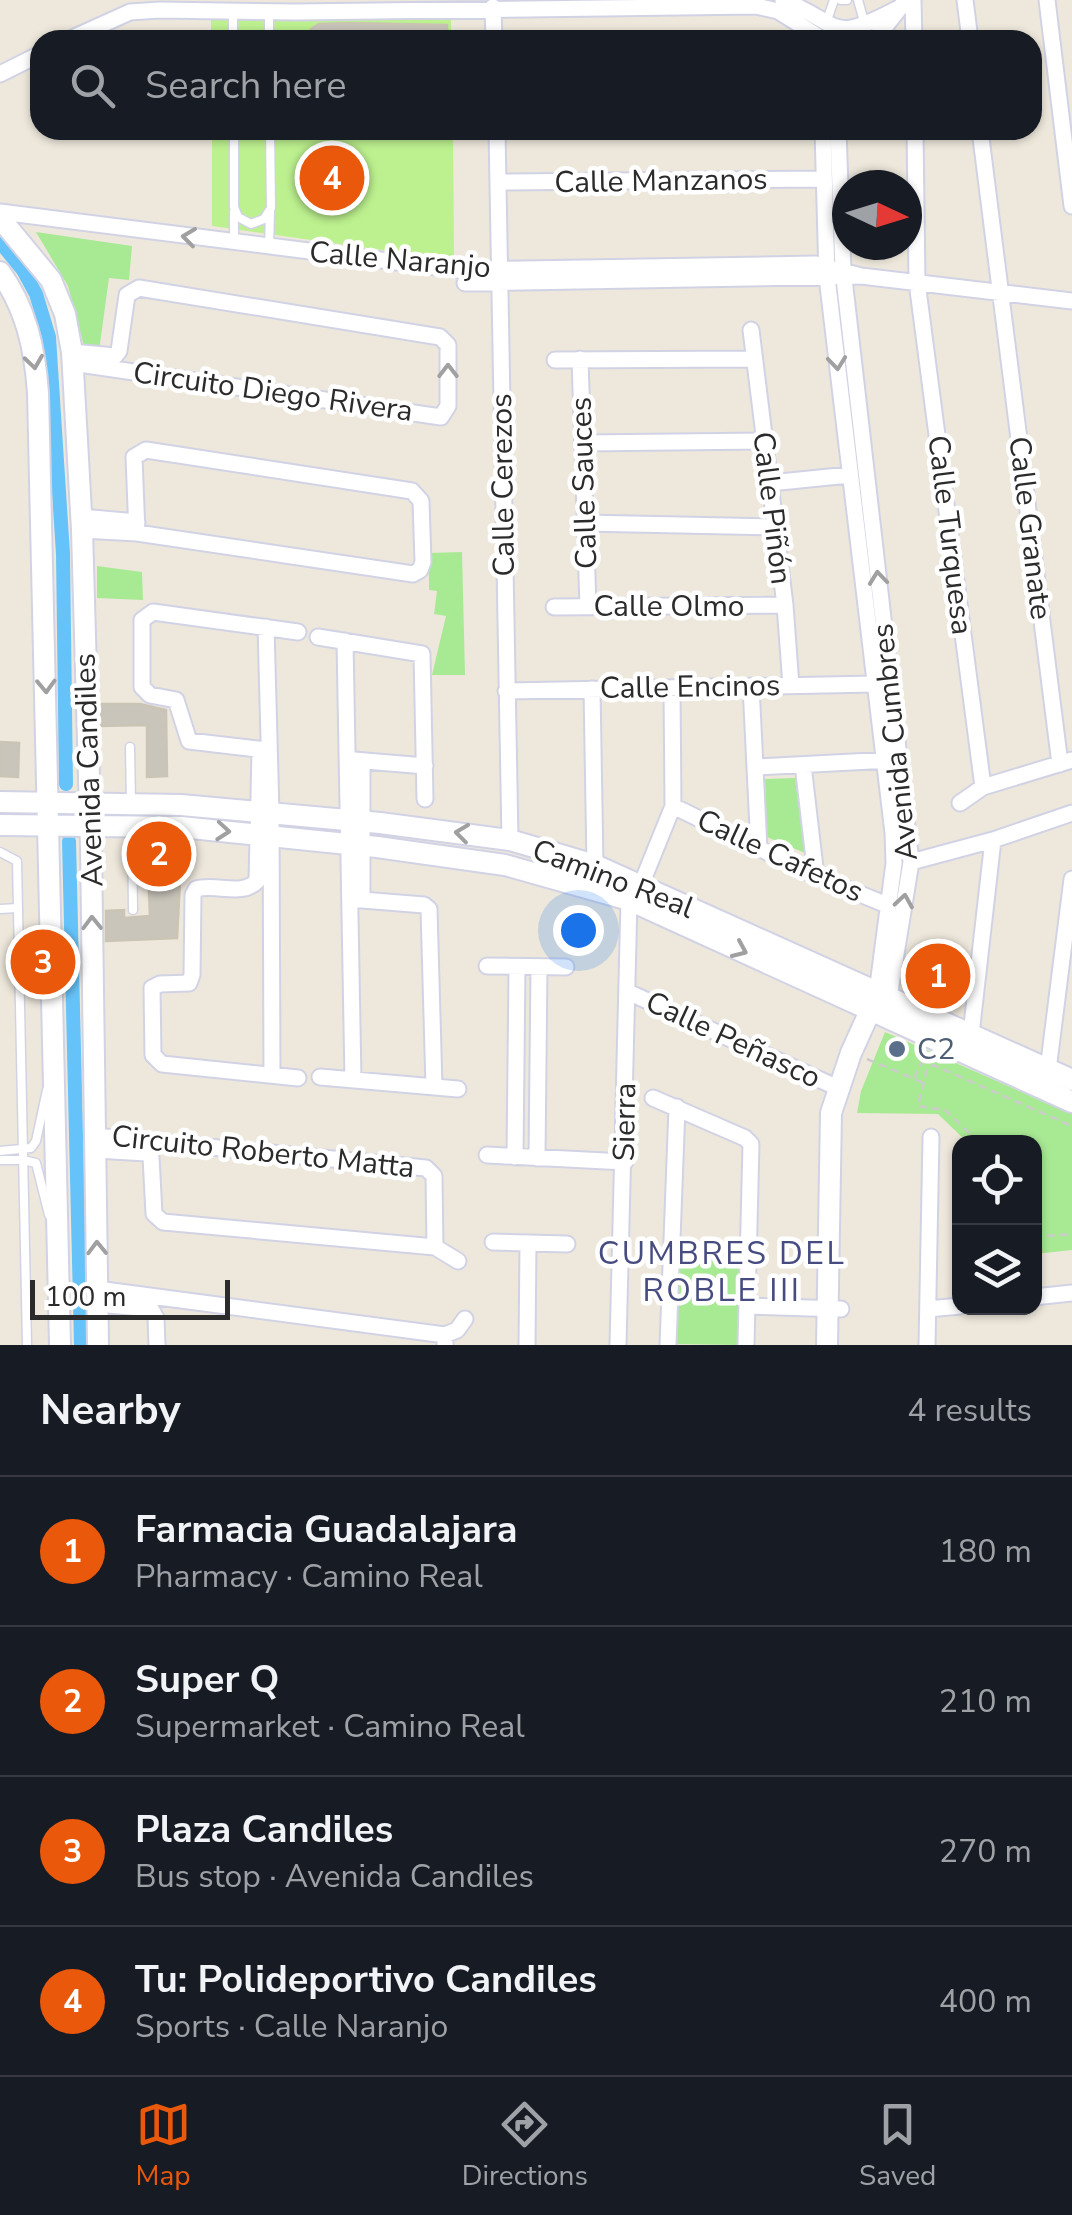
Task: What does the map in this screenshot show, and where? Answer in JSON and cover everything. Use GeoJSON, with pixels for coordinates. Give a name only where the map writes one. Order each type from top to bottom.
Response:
{"type":"FeatureCollection","features":[{"type":"Feature","properties":{"kind":"street"},"geometry":{"type":"LineString","coordinates":[[783,0],[822,30]]}},
{"type":"Feature","properties":{"kind":"street"},"geometry":{"type":"LineString","coordinates":[[913,0],[914,30]]}},
{"type":"Feature","properties":{"kind":"street"},"geometry":{"type":"LineString","coordinates":[[965,0],[969,30]]}},
{"type":"Feature","properties":{"kind":"street"},"geometry":{"type":"LineString","coordinates":[[1047,0],[1072,206]]}},
{"type":"Feature","properties":{"kind":"street"},"geometry":{"type":"LineString","coordinates":[[870,30],[901,5]]}},
{"type":"Feature","properties":{"kind":"street"},"geometry":{"type":"LineString","coordinates":[[90,30],[130,12],[269,12],[296,6],[756,6],[818,30]]}},
{"type":"Feature","properties":{"kind":"street"},"geometry":{"type":"LineString","coordinates":[[493,7],[494,30]]}},
{"type":"Feature","properties":{"kind":"street"},"geometry":{"type":"LineString","coordinates":[[0,74],[30,59]]}},
{"type":"Feature","properties":{"kind":"street","name":"Calle Cerezos"},"geometry":{"type":"LineString","coordinates":[[497,140],[510,840]]}},
{"type":"Feature","properties":{"kind":"street","name":"Avenida Cumbres"},"geometry":{"type":"LineString","coordinates":[[823,140],[823,179],[891,760],[893,848],[880,1004],[838,1088],[831,1113],[835,1309],[840,1345]]}},
{"type":"Feature","properties":{"kind":"street","name":"Avenida Cumbres"},"geometry":{"type":"LineString","coordinates":[[827,1345],[835,1309],[848,1091],[880,1004],[910,862],[875,684],[850,475],[835,273],[838,140]]}},
{"type":"Feature","properties":{"kind":"street","name":"Calle Turquesa"},"geometry":{"type":"LineString","coordinates":[[915,140],[917,282],[983,787]]}},
{"type":"Feature","properties":{"kind":"street","name":"Calle Granate"},"geometry":{"type":"LineString","coordinates":[[981,140],[1066,762]]}},
{"type":"Feature","properties":{"kind":"street","name":"Calle Manzanos"},"geometry":{"type":"LineString","coordinates":[[498,182],[823,179]]}},
{"type":"Feature","properties":{"kind":"street","name":"Calle Naranjo"},"geometry":{"type":"LineString","coordinates":[[0,215],[500,277]]}},
{"type":"Feature","properties":{"kind":"street","name":"Avenida Candiles"},"geometry":{"type":"LineString","coordinates":[[0,215],[50,280],[65,314],[72,357],[90,803],[98,1345]]}},
{"type":"Feature","properties":{"kind":"street","name":"Avenida Candiles"},"geometry":{"type":"LineString","coordinates":[[0,272],[19,304],[35,359],[52,910],[60,1345]]}},
{"type":"Feature","properties":{"kind":"street","name":"Calle Naranjo"},"geometry":{"type":"LineString","coordinates":[[465,283],[500,277],[835,273],[1072,301]]}},
{"type":"Feature","properties":{"kind":"street","name":"Circuito Diego Rivera"},"geometry":{"type":"LineString","coordinates":[[138,288],[440,337],[448,345],[448,406],[441,416],[72,357],[115,356],[128,295],[138,288]]}},
{"type":"Feature","properties":{"kind":"street","name":"Calle Piñón"},"geometry":{"type":"LineString","coordinates":[[751,330],[791,686]]}},
{"type":"Feature","properties":{"kind":"street","name":"Calle Sauces"},"geometry":{"type":"LineString","coordinates":[[580,359],[588,607]]}},
{"type":"Feature","properties":{"kind":"street"},"geometry":{"type":"LineString","coordinates":[[555,360],[753,359]]}},
{"type":"Feature","properties":{"kind":"street"},"geometry":{"type":"LineString","coordinates":[[582,443],[764,442]]}},
{"type":"Feature","properties":{"kind":"street"},"geometry":{"type":"LineString","coordinates":[[81,523],[137,528],[413,574],[423,562],[421,502],[412,491],[146,450],[134,457],[137,528]]}},
{"type":"Feature","properties":{"kind":"street"},"geometry":{"type":"LineString","coordinates":[[770,483],[850,475]]}},
{"type":"Feature","properties":{"kind":"street"},"geometry":{"type":"LineString","coordinates":[[584,523],[776,527]]}},
{"type":"Feature","properties":{"kind":"street","name":"Calle Olmo"},"geometry":{"type":"LineString","coordinates":[[554,607],[784,606]]}},
{"type":"Feature","properties":{"kind":"street"},"geometry":{"type":"LineString","coordinates":[[265,750],[189,742],[176,700],[150,694],[142,687],[142,620],[153,612],[298,632]]}},
{"type":"Feature","properties":{"kind":"street"},"geometry":{"type":"LineString","coordinates":[[266,628],[265,835],[272,1075]]}},
{"type":"Feature","properties":{"kind":"street"},"geometry":{"type":"LineString","coordinates":[[318,637],[422,654],[425,799]]}},
{"type":"Feature","properties":{"kind":"street"},"geometry":{"type":"LineString","coordinates":[[345,641],[355,760],[353,1080]]}},
{"type":"Feature","properties":{"kind":"street","name":"Calle Encinos"},"geometry":{"type":"LineString","coordinates":[[506,691],[875,684]]}},
{"type":"Feature","properties":{"kind":"street"},"geometry":{"type":"LineString","coordinates":[[751,686],[759,849]]}},
{"type":"Feature","properties":{"kind":"street"},"geometry":{"type":"LineString","coordinates":[[635,892],[672,806],[672,688]]}},
{"type":"Feature","properties":{"kind":"street"},"geometry":{"type":"LineString","coordinates":[[591,887],[595,865],[592,689]]}},
{"type":"Feature","properties":{"kind":"street"},"geometry":{"type":"LineString","coordinates":[[355,760],[424,766]]}},
{"type":"Feature","properties":{"kind":"street"},"geometry":{"type":"LineString","coordinates":[[756,767],[891,760]]}},
{"type":"Feature","properties":{"kind":"street"},"geometry":{"type":"LineString","coordinates":[[960,803],[983,787],[1066,762]]}},
{"type":"Feature","properties":{"kind":"street"},"geometry":{"type":"LineString","coordinates":[[803,764],[816,876]]}},
{"type":"Feature","properties":{"kind":"street","name":"Camino Real"},"geometry":{"type":"LineString","coordinates":[[0,802],[131,803],[265,812],[510,840],[595,865],[635,892],[880,1004],[971,1034],[1072,1080]]}},
{"type":"Feature","properties":{"kind":"street","name":"Calle Cafetos"},"geometry":{"type":"LineString","coordinates":[[672,806],[816,876],[887,905]]}},
{"type":"Feature","properties":{"kind":"street"},"geometry":{"type":"LineString","coordinates":[[910,862],[1072,813]]}},
{"type":"Feature","properties":{"kind":"street","name":"Camino Real"},"geometry":{"type":"LineString","coordinates":[[0,825],[132,825],[265,835],[488,861],[591,887],[635,892]]}},
{"type":"Feature","properties":{"kind":"street"},"geometry":{"type":"LineString","coordinates":[[265,835],[254,885],[245,889],[196,889],[192,975],[189,983],[152,988],[152,1054],[162,1064],[298,1078]]}},
{"type":"Feature","properties":{"kind":"street"},"geometry":{"type":"LineString","coordinates":[[971,1034],[993,840]]}},
{"type":"Feature","properties":{"kind":"street"},"geometry":{"type":"LineString","coordinates":[[1048,1070],[1072,880]]}},
{"type":"Feature","properties":{"kind":"street","name":"Sierra"},"geometry":{"type":"LineString","coordinates":[[618,1345],[628,992],[635,892]]}},
{"type":"Feature","properties":{"kind":"street"},"geometry":{"type":"LineString","coordinates":[[356,900],[429,909],[434,1087]]}},
{"type":"Feature","properties":{"kind":"street"},"geometry":{"type":"LineString","coordinates":[[486,966],[566,968]]}},
{"type":"Feature","properties":{"kind":"street"},"geometry":{"type":"LineString","coordinates":[[515,1157],[516,967]]}},
{"type":"Feature","properties":{"kind":"street"},"geometry":{"type":"LineString","coordinates":[[537,1158],[539,967]]}},
{"type":"Feature","properties":{"kind":"street","name":"Calle Peñasco"},"geometry":{"type":"LineString","coordinates":[[628,992],[838,1088]]}},
{"type":"Feature","properties":{"kind":"street","name":"Camino Real"},"geometry":{"type":"LineString","coordinates":[[880,1004],[934,1040],[1072,1102]]}},
{"type":"Feature","properties":{"kind":"street"},"geometry":{"type":"LineString","coordinates":[[320,1077],[458,1089]]}},
{"type":"Feature","properties":{"kind":"street"},"geometry":{"type":"LineString","coordinates":[[654,1098],[751,1144],[746,1345]]}},
{"type":"Feature","properties":{"kind":"street"},"geometry":{"type":"LineString","coordinates":[[668,1345],[677,1107]]}},
{"type":"Feature","properties":{"kind":"street"},"geometry":{"type":"LineString","coordinates":[[926,1345],[931,1137]]}},
{"type":"Feature","properties":{"kind":"street","name":"Circuito Roberto Matta"},"geometry":{"type":"LineString","coordinates":[[96,1142],[426,1168],[434,1176],[435,1247],[156,1220],[151,1157],[96,1142]]}},
{"type":"Feature","properties":{"kind":"street"},"geometry":{"type":"LineString","coordinates":[[487,1155],[625,1162]]}},
{"type":"Feature","properties":{"kind":"street"},"geometry":{"type":"LineString","coordinates":[[493,1242],[567,1244]]}},
{"type":"Feature","properties":{"kind":"street"},"geometry":{"type":"LineString","coordinates":[[527,1345],[528,1243]]}},
{"type":"Feature","properties":{"kind":"street"},"geometry":{"type":"LineString","coordinates":[[435,1247],[458,1261]]}},
{"type":"Feature","properties":{"kind":"street"},"geometry":{"type":"LineString","coordinates":[[1042,1297],[1072,1293]]}},
{"type":"Feature","properties":{"kind":"street"},"geometry":{"type":"LineString","coordinates":[[98,1296],[445,1340],[465,1320]]}},
{"type":"Feature","properties":{"kind":"street"},"geometry":{"type":"LineString","coordinates":[[98,1296],[150,1309],[156,1318],[157,1345]]}},
{"type":"Feature","properties":{"kind":"street"},"geometry":{"type":"LineString","coordinates":[[747,1306],[835,1309]]}},
{"type":"Feature","properties":{"kind":"street"},"geometry":{"type":"LineString","coordinates":[[928,1310],[952,1307]]}},
{"type":"Feature","properties":{"kind":"lane"},"geometry":{"type":"LineString","coordinates":[[831,30],[840,0]]}},
{"type":"Feature","properties":{"kind":"lane"},"geometry":{"type":"LineString","coordinates":[[858,0],[867,30]]}},
{"type":"Feature","properties":{"kind":"lane"},"geometry":{"type":"LineString","coordinates":[[232,11],[233,30]]}},
{"type":"Feature","properties":{"kind":"lane"},"geometry":{"type":"LineString","coordinates":[[269,12],[269,30]]}},
{"type":"Feature","properties":{"kind":"lane"},"geometry":{"type":"LineString","coordinates":[[234,140],[234,242]]}},
{"type":"Feature","properties":{"kind":"lane"},"geometry":{"type":"LineString","coordinates":[[269,247],[270,140]]}},
{"type":"Feature","properties":{"kind":"lane"},"geometry":{"type":"LineString","coordinates":[[234,207],[238,217],[251,224],[264,219],[271,208]]}},
{"type":"Feature","properties":{"kind":"lane"},"geometry":{"type":"LineString","coordinates":[[130,747],[133,910]]}},
{"type":"Feature","properties":{"kind":"lane"},"geometry":{"type":"LineString","coordinates":[[0,852],[16,862],[26,1345]]}},
{"type":"Feature","properties":{"kind":"lane"},"geometry":{"type":"LineString","coordinates":[[0,909],[18,908]]}},
{"type":"Feature","properties":{"kind":"lane"},"geometry":{"type":"LineString","coordinates":[[55,1072],[44,1097],[36,1163],[58,1250]]}},
{"type":"Feature","properties":{"kind":"lane"},"geometry":{"type":"LineString","coordinates":[[0,1160],[23,1154],[36,1141]]}},
{"type":"Feature","properties":{"kind":"lane"},"geometry":{"type":"LineString","coordinates":[[0,1151],[23,1154],[36,1163]]}},
{"type":"Feature","properties":{"kind":"path"},"geometry":{"type":"LineString","coordinates":[[914,1078],[934,1040]]}},
{"type":"Feature","properties":{"kind":"path"},"geometry":{"type":"LineString","coordinates":[[862,1056],[924,1083]]}},
{"type":"Feature","properties":{"kind":"path"},"geometry":{"type":"LineString","coordinates":[[971,1135],[944,1110],[918,1106],[928,1070],[934,1066],[1072,1126]]}},
{"type":"Feature","properties":{"kind":"path"},"geometry":{"type":"LineString","coordinates":[[1042,1236],[1072,1234]]}},
{"type":"Feature","properties":{"kind":"green space"},"geometry":{"type":"Polygon","coordinates":[[[451,14],[451,30],[211,30],[211,17],[451,14]]]}},
{"type":"Feature","properties":{"kind":"green space"},"geometry":{"type":"Polygon","coordinates":[[[212,140],[453,140],[454,260],[212,226],[212,140]]]}},
{"type":"Feature","properties":{"kind":"green space"},"geometry":{"type":"Polygon","coordinates":[[[36,232],[132,246],[129,280],[109,278],[99,351],[85,350],[68,286],[36,232]]]}},
{"type":"Feature","properties":{"kind":"green space"},"geometry":{"type":"Polygon","coordinates":[[[462,552],[465,675],[432,675],[446,616],[434,614],[437,591],[429,590],[429,553],[462,552]]]}},
{"type":"Feature","properties":{"kind":"green space"},"geometry":{"type":"Polygon","coordinates":[[[97,566],[142,572],[143,600],[97,598],[97,566]]]}},
{"type":"Feature","properties":{"kind":"green space"},"geometry":{"type":"Polygon","coordinates":[[[795,778],[805,853],[767,837],[765,779],[795,778]]]}},
{"type":"Feature","properties":{"kind":"green space"},"geometry":{"type":"Polygon","coordinates":[[[885,1032],[1072,1114],[1072,1250],[1042,1253],[1042,1135],[960,1135],[938,1114],[857,1113],[861,1091],[885,1032]]]}},
{"type":"Feature","properties":{"kind":"green space"},"geometry":{"type":"Polygon","coordinates":[[[677,1257],[741,1259],[739,1345],[674,1344],[677,1257]]]}},
{"type":"Feature","properties":{"kind":"building"},"geometry":{"type":"Polygon","coordinates":[[[319,24],[447,25],[447,30],[311,30],[319,24]]]}},
{"type":"Feature","properties":{"kind":"building"},"geometry":{"type":"Polygon","coordinates":[[[101,704],[140,704],[166,710],[167,776],[147,777],[147,725],[101,726],[101,704]]]}},
{"type":"Feature","properties":{"kind":"building"},"geometry":{"type":"Polygon","coordinates":[[[0,742],[19,743],[18,777],[0,776],[0,742]]]}},
{"type":"Feature","properties":{"kind":"building"},"geometry":{"type":"Polygon","coordinates":[[[182,843],[177,938],[106,941],[106,911],[124,910],[124,918],[150,916],[147,845],[182,843]]]}},
{"type":"Feature","properties":{"kind":"building"},"geometry":{"type":"Polygon","coordinates":[[[917,950],[963,956],[956,999],[921,986],[913,973],[917,950]]]}},
{"type":"Feature","properties":{"kind":"waterway"},"geometry":{"type":"LineString","coordinates":[[0,242],[36,294],[49,337],[63,554],[66,784]]}},
{"type":"Feature","properties":{"kind":"waterway"},"geometry":{"type":"LineString","coordinates":[[69,841],[81,1345]]}},
{"type":"Feature","properties":{"kind":"place","name":"Tu: Polideportivo Candiles"},"geometry":{"type":"Point","coordinates":[332,178]}},
{"type":"Feature","properties":{"kind":"place","name":"Super Q"},"geometry":{"type":"Point","coordinates":[159,854]}},
{"type":"Feature","properties":{"kind":"place","name":"Plaza Candiles"},"geometry":{"type":"Point","coordinates":[43,962]}},
{"type":"Feature","properties":{"kind":"place","name":"Farmacia Guadalajara"},"geometry":{"type":"Point","coordinates":[938,976]}},
{"type":"Feature","properties":{"kind":"place","name":"C2"},"geometry":{"type":"Point","coordinates":[897,1049]}},
{"type":"Feature","properties":{"kind":"district","name":"CUMBRES DEL ROBLE III"},"geometry":{"type":"Point","coordinates":[722,1272]}}]}
